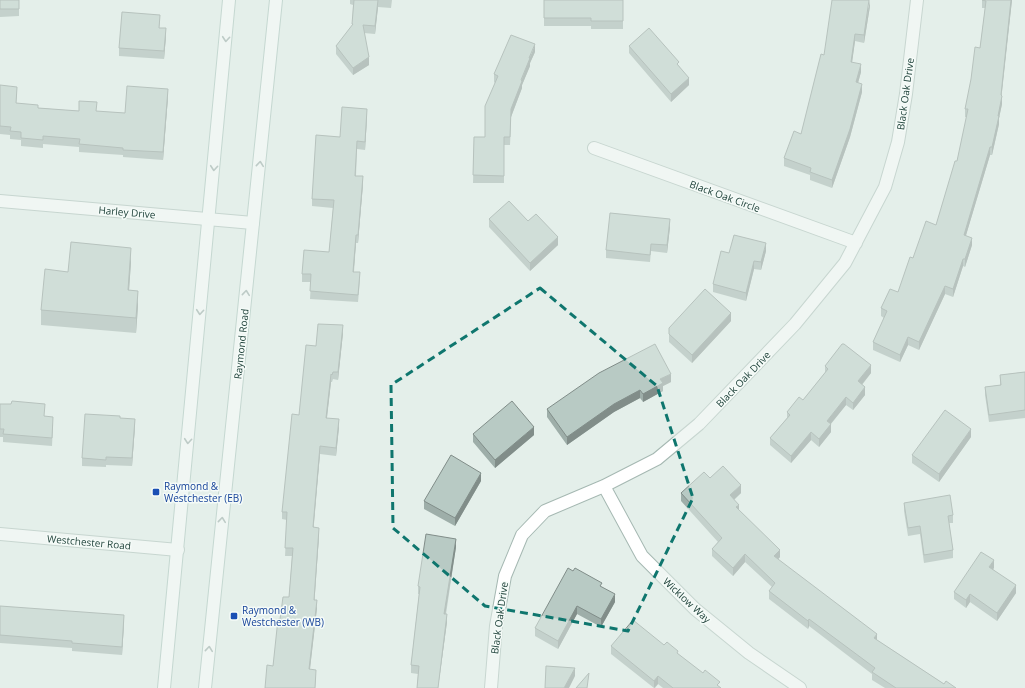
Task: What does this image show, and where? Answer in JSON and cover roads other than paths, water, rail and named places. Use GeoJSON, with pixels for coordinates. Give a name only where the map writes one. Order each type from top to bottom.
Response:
{"type":"FeatureCollection","features":[{"type":"Feature","properties":{"kind":"street"},"geometry":{"type":"LineString","coordinates":[[164,688],[229,0]]}},
{"type":"Feature","properties":{"kind":"street","name":"Raymond Road"},"geometry":{"type":"LineString","coordinates":[[205,688],[276,0]]}},
{"type":"Feature","properties":{"kind":"street","name":"Black Oak Drive"},"geometry":{"type":"LineString","coordinates":[[490,688],[496,626],[505,576],[522,535],[545,511],[604,486],[657,459],[699,424],[795,324],[845,263],[885,187],[898,142],[906,94],[917,0]]}},
{"type":"Feature","properties":{"kind":"street","name":"Black Oak Circle"},"geometry":{"type":"LineString","coordinates":[[594,148],[856,243]]}},
{"type":"Feature","properties":{"kind":"street","name":"Harley Drive"},"geometry":{"type":"LineString","coordinates":[[0,201],[253,223]]}},
{"type":"Feature","properties":{"kind":"street","name":"Wicklow Way"},"geometry":{"type":"LineString","coordinates":[[604,486],[642,556],[695,609],[749,653],[800,688]]}},
{"type":"Feature","properties":{"kind":"street","name":"Westchester Road"},"geometry":{"type":"LineString","coordinates":[[0,534],[178,550]]}},
{"type":"Feature","properties":{"kind":"place","name":"Raymond & Westchester (EB)"},"geometry":{"type":"Point","coordinates":[156,492]}},
{"type":"Feature","properties":{"kind":"place","name":"Raymond & Westchester (WB)"},"geometry":{"type":"Point","coordinates":[234,616]}}]}
